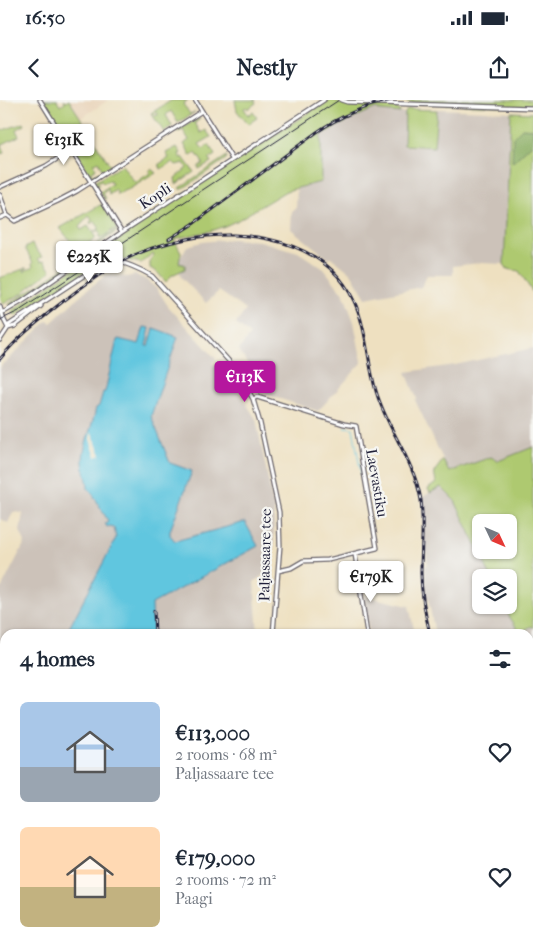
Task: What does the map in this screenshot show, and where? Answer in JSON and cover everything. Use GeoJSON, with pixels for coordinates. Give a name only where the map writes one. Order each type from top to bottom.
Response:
{"type":"FeatureCollection","features":[{"type":"Feature","properties":{"kind":"street"},"geometry":{"type":"LineString","coordinates":[[41,100],[122,232]]}},
{"type":"Feature","properties":{"kind":"street"},"geometry":{"type":"LineString","coordinates":[[195,100],[232,159]]}},
{"type":"Feature","properties":{"kind":"street","name":"Kopli"},"geometry":{"type":"LineString","coordinates":[[1,313],[28,297],[122,232],[324,100]]}},
{"type":"Feature","properties":{"kind":"street"},"geometry":{"type":"LineString","coordinates":[[341,100],[347,102],[408,105],[533,108]]}},
{"type":"Feature","properties":{"kind":"street"},"geometry":{"type":"LineString","coordinates":[[0,194],[7,215],[15,221],[58,201],[91,182],[202,111]]}},
{"type":"Feature","properties":{"kind":"street"},"geometry":{"type":"LineString","coordinates":[[0,187],[46,166],[71,150]]}},
{"type":"Feature","properties":{"kind":"street"},"geometry":{"type":"LineString","coordinates":[[0,218],[7,215]]}},
{"type":"Feature","properties":{"kind":"street","name":"Paljassaare tee"},"geometry":{"type":"LineString","coordinates":[[8,327],[100,265],[110,261],[118,262],[146,272],[162,286],[236,369],[253,399],[279,512],[278,571],[273,629]]}},
{"type":"Feature","properties":{"kind":"street"},"geometry":{"type":"LineString","coordinates":[[0,307],[8,327],[0,340]]}},
{"type":"Feature","properties":{"kind":"street","name":"Laevastiku"},"geometry":{"type":"LineString","coordinates":[[253,399],[257,397],[356,426],[377,548],[328,560],[303,561],[290,568],[278,571]]}},
{"type":"Feature","properties":{"kind":"street"},"geometry":{"type":"LineString","coordinates":[[355,554],[365,629]]}},
{"type":"Feature","properties":{"kind":"shaded area"},"geometry":{"type":"Polygon","coordinates":[[[69,100],[107,100],[107,101],[81,118],[69,100]]]}},
{"type":"Feature","properties":{"kind":"shaded area"},"geometry":{"type":"Polygon","coordinates":[[[376,108],[381,111],[405,113],[404,146],[434,147],[437,109],[511,112],[504,264],[480,263],[453,266],[453,275],[427,275],[421,287],[366,298],[351,273],[331,257],[329,259],[291,229],[292,211],[296,209],[297,187],[321,182],[321,136],[376,108]]]}},
{"type":"Feature","properties":{"kind":"shaded area"},"geometry":{"type":"Polygon","coordinates":[[[232,239],[260,241],[298,252],[324,269],[344,295],[354,322],[362,363],[318,411],[265,394],[239,350],[250,335],[236,324],[246,310],[219,291],[206,303],[181,277],[178,262],[187,246],[202,242],[232,239]]]}},
{"type":"Feature","properties":{"kind":"shaded area"},"geometry":{"type":"Polygon","coordinates":[[[106,275],[127,277],[135,275],[145,279],[157,289],[168,306],[216,359],[212,363],[215,366],[219,363],[224,369],[256,419],[274,509],[274,545],[271,569],[254,582],[258,629],[153,629],[151,605],[170,594],[174,541],[169,532],[170,464],[151,416],[178,337],[153,329],[149,346],[146,346],[150,328],[144,327],[139,344],[118,339],[105,393],[102,393],[99,406],[96,408],[83,458],[88,489],[91,491],[110,526],[114,528],[116,538],[69,629],[0,629],[0,591],[25,542],[20,531],[23,513],[13,512],[8,523],[0,519],[0,368],[4,362],[7,364],[6,362],[47,321],[51,323],[84,292],[106,275]]]}},
{"type":"Feature","properties":{"kind":"shaded area"},"geometry":{"type":"Polygon","coordinates":[[[533,348],[533,447],[498,461],[491,457],[449,472],[415,400],[417,399],[406,372],[455,365],[533,348]]]}},
{"type":"Feature","properties":{"kind":"shaded area"},"geometry":{"type":"Polygon","coordinates":[[[441,486],[455,501],[472,537],[472,559],[482,559],[487,569],[472,569],[472,614],[508,614],[517,629],[434,629],[426,587],[425,566],[428,565],[424,541],[423,497],[441,486]]]}},
{"type":"Feature","properties":{"kind":"shaded area"},"geometry":{"type":"Polygon","coordinates":[[[364,596],[409,606],[414,629],[368,629],[364,596]]]}},
{"type":"Feature","properties":{"kind":"green space"},"geometry":{"type":"Polygon","coordinates":[[[58,100],[60,106],[65,102],[64,100],[66,102],[69,100],[87,128],[89,136],[91,135],[111,167],[103,172],[98,161],[93,164],[96,168],[90,172],[93,176],[99,172],[100,174],[91,178],[44,101],[58,100]]]}},
{"type":"Feature","properties":{"kind":"green space"},"geometry":{"type":"Polygon","coordinates":[[[172,100],[188,100],[183,104],[190,114],[195,112],[178,123],[171,111],[166,115],[172,126],[164,132],[153,116],[158,115],[157,112],[152,115],[151,113],[172,100]]]}},
{"type":"Feature","properties":{"kind":"green space"},"geometry":{"type":"Polygon","coordinates":[[[235,100],[256,100],[256,103],[248,109],[244,108],[248,115],[253,112],[257,118],[248,124],[237,111],[235,100]]]}},
{"type":"Feature","properties":{"kind":"green space"},"geometry":{"type":"Polygon","coordinates":[[[328,100],[348,105],[361,104],[396,107],[400,113],[381,111],[376,108],[321,135],[321,182],[286,191],[225,226],[174,239],[181,252],[179,263],[185,265],[185,269],[172,275],[166,282],[157,272],[150,268],[150,260],[154,255],[153,253],[141,263],[107,258],[15,316],[12,311],[142,221],[328,100]]]}},
{"type":"Feature","properties":{"kind":"green space"},"geometry":{"type":"Polygon","coordinates":[[[401,100],[533,100],[533,107],[411,103],[401,100]]]}},
{"type":"Feature","properties":{"kind":"green space"},"geometry":{"type":"Polygon","coordinates":[[[408,109],[437,110],[434,147],[404,145],[405,113],[408,109]]]}},
{"type":"Feature","properties":{"kind":"green space"},"geometry":{"type":"Polygon","coordinates":[[[511,112],[533,113],[533,293],[519,271],[507,269],[504,264],[511,112]]]}},
{"type":"Feature","properties":{"kind":"green space"},"geometry":{"type":"Polygon","coordinates":[[[199,118],[195,123],[201,133],[206,130],[211,137],[199,144],[203,149],[209,145],[215,155],[209,159],[211,162],[199,169],[198,167],[203,163],[196,153],[191,156],[184,144],[189,140],[183,130],[176,132],[199,118]]]}},
{"type":"Feature","properties":{"kind":"green space"},"geometry":{"type":"Polygon","coordinates":[[[24,123],[25,125],[16,130],[19,136],[1,145],[4,153],[0,154],[0,131],[24,123]]]}},
{"type":"Feature","properties":{"kind":"green space"},"geometry":{"type":"Polygon","coordinates":[[[522,128],[533,129],[533,143],[512,163],[513,137],[522,128]]]}},
{"type":"Feature","properties":{"kind":"green space"},"geometry":{"type":"Polygon","coordinates":[[[177,147],[181,153],[179,154],[181,158],[183,157],[194,172],[176,184],[175,178],[187,168],[184,163],[176,165],[173,162],[161,169],[159,164],[169,158],[166,153],[177,147]]]}},
{"type":"Feature","properties":{"kind":"green space"},"geometry":{"type":"Polygon","coordinates":[[[227,156],[226,159],[181,190],[179,188],[227,156]]]}},
{"type":"Feature","properties":{"kind":"green space"},"geometry":{"type":"Polygon","coordinates":[[[122,165],[135,183],[150,173],[151,169],[156,173],[118,195],[116,190],[109,195],[108,189],[103,193],[105,200],[100,192],[112,184],[110,181],[103,183],[101,181],[97,183],[99,186],[97,187],[94,182],[122,165]]]}},
{"type":"Feature","properties":{"kind":"green space"},"geometry":{"type":"Polygon","coordinates":[[[102,204],[117,227],[100,239],[98,231],[95,233],[93,231],[96,231],[99,227],[94,221],[91,224],[92,220],[89,216],[79,227],[81,230],[88,226],[96,238],[78,251],[60,228],[102,204]]]}},
{"type":"Feature","properties":{"kind":"green space"},"geometry":{"type":"Polygon","coordinates":[[[117,229],[60,273],[10,306],[9,304],[117,229]]]}},
{"type":"Feature","properties":{"kind":"green space"},"geometry":{"type":"Polygon","coordinates":[[[32,244],[42,257],[38,259],[41,262],[44,261],[51,271],[25,292],[3,304],[0,297],[2,294],[0,278],[23,269],[25,272],[24,268],[27,270],[33,267],[33,263],[25,248],[32,244]]]}},
{"type":"Feature","properties":{"kind":"green space"},"geometry":{"type":"Polygon","coordinates":[[[533,447],[533,628],[531,626],[526,629],[517,629],[508,614],[517,614],[517,569],[487,569],[482,559],[518,559],[518,514],[472,514],[472,537],[455,501],[441,487],[430,493],[428,489],[436,483],[434,472],[443,460],[449,472],[491,457],[498,461],[533,447]]]}},
{"type":"Feature","properties":{"kind":"water"},"geometry":{"type":"Polygon","coordinates":[[[144,327],[150,328],[146,346],[149,346],[154,328],[178,337],[151,416],[170,463],[192,471],[170,535],[175,541],[245,522],[258,546],[152,604],[153,629],[69,629],[116,538],[114,528],[107,527],[105,523],[108,521],[88,489],[83,462],[85,445],[96,408],[99,406],[103,392],[105,392],[117,340],[139,344],[144,327]]]}},
{"type":"Feature","properties":{"kind":"pier"},"geometry":{"type":"Polygon","coordinates":[[[91,432],[101,455],[96,457],[90,439],[91,432]]]}},
{"type":"Feature","properties":{"kind":"waterway"},"geometry":{"type":"LineString","coordinates":[[345,427],[353,428],[365,496]]}},
{"type":"Feature","properties":{"kind":"tram line"},"geometry":{"type":"LineString","coordinates":[[0,320],[19,311],[339,100]]}},
{"type":"Feature","properties":{"kind":"railway"},"geometry":{"type":"LineString","coordinates":[[169,239],[193,224],[326,126],[352,112],[391,100]]}},
{"type":"Feature","properties":{"kind":"railway"},"geometry":{"type":"LineString","coordinates":[[0,359],[34,325],[87,283],[117,264],[149,249],[187,239],[234,235],[258,237],[304,251],[324,264],[341,280],[354,301],[362,323],[376,391],[418,485],[422,518],[422,589],[429,629]]}},
{"type":"Feature","properties":{"kind":"railway"},"geometry":{"type":"LineString","coordinates":[[154,611],[155,629]]}}]}
